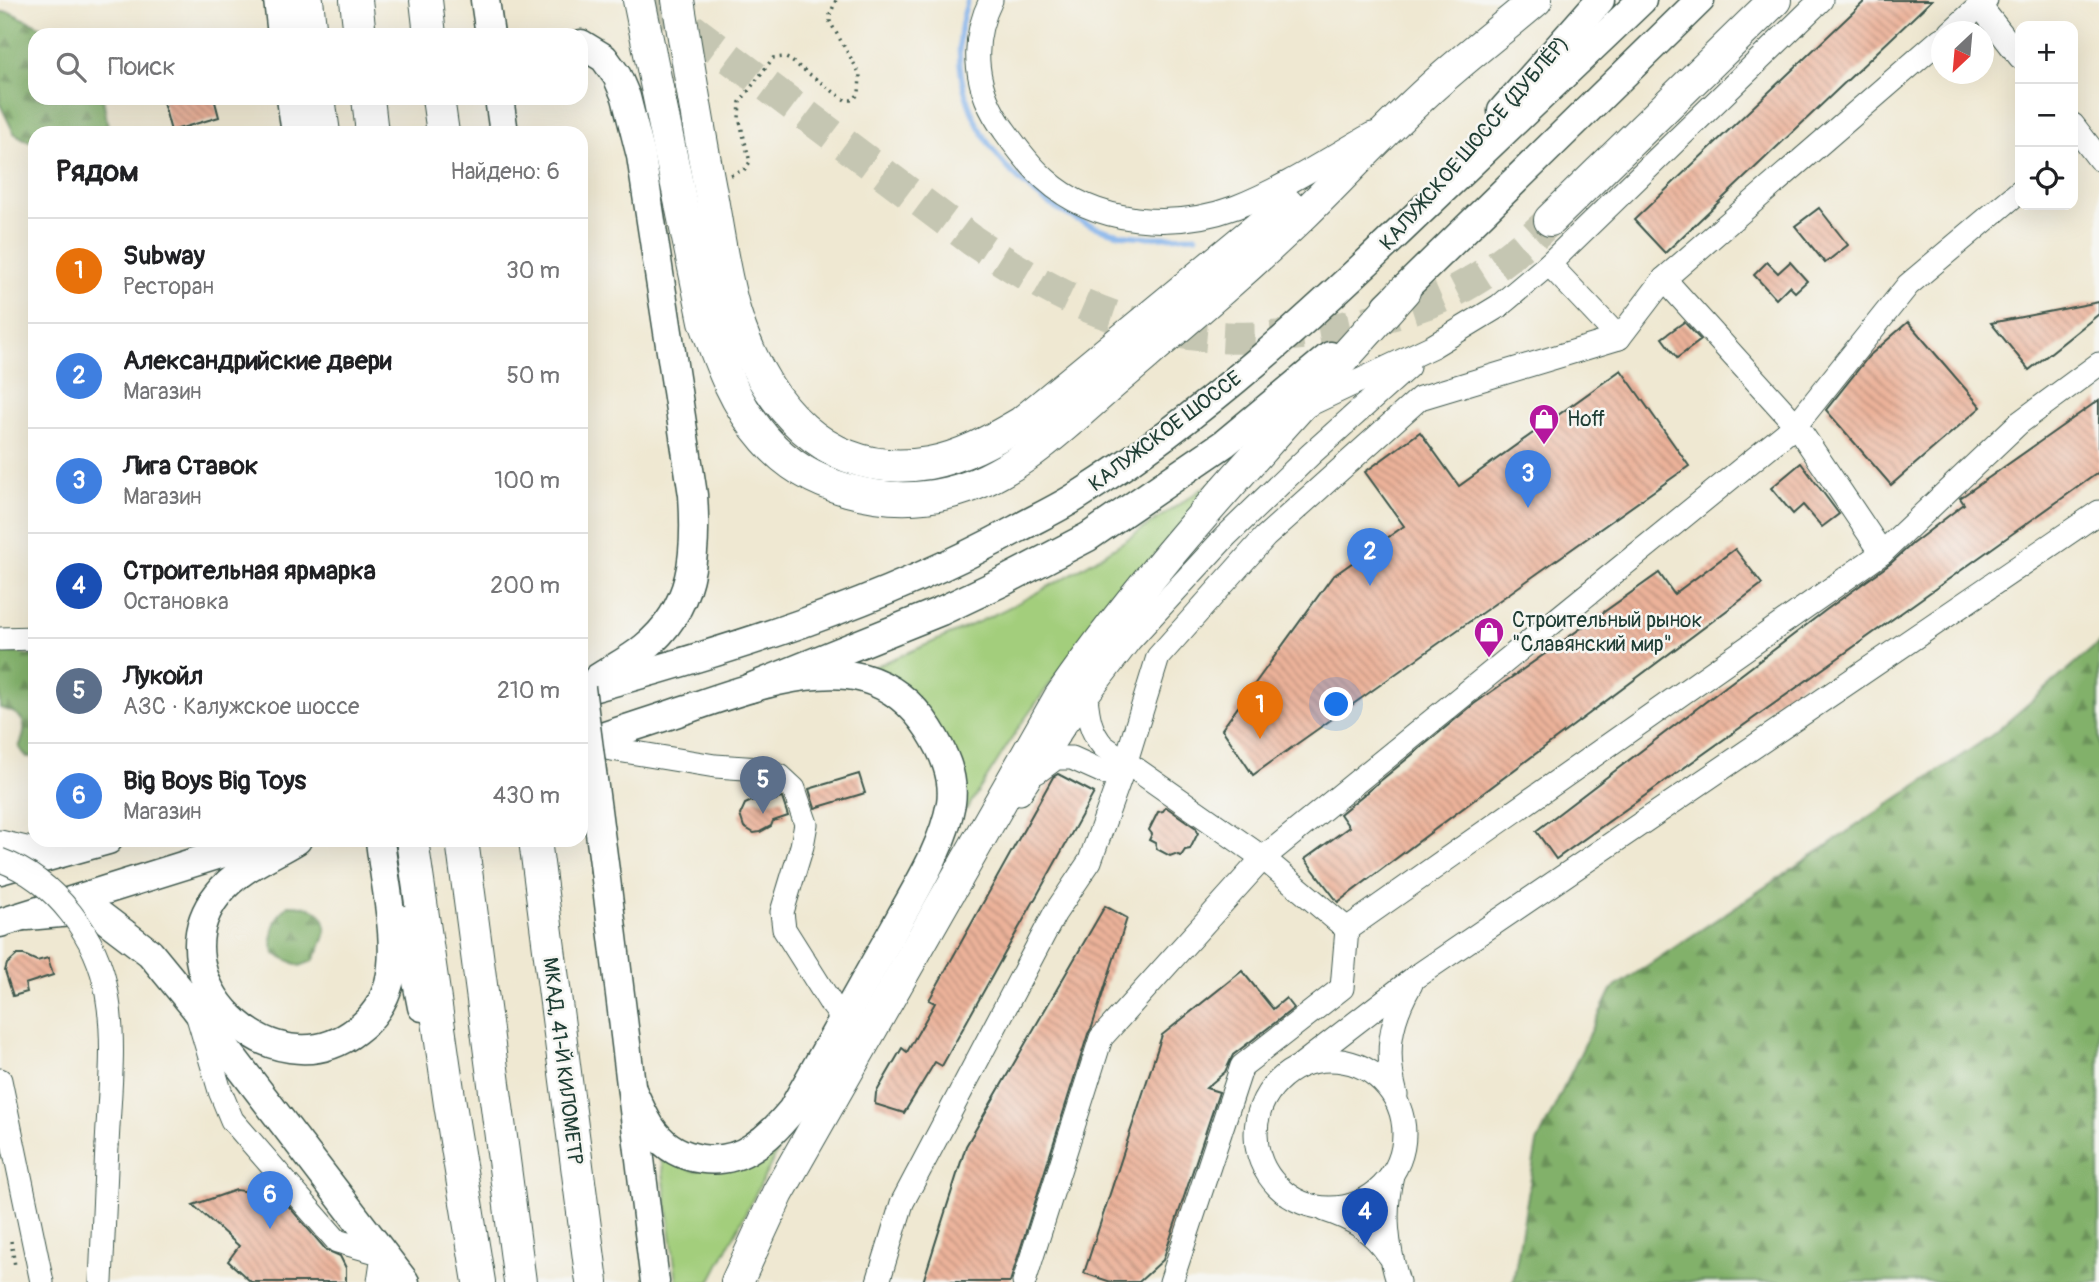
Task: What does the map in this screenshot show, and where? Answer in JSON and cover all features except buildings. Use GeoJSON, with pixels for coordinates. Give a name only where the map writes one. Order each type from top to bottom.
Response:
{"type":"FeatureCollection","features":[{"type":"Feature","properties":{"kind":"highway"},"geometry":{"type":"LineString","coordinates":[[307,0],[310,28]]}},
{"type":"Feature","properties":{"kind":"highway"},"geometry":{"type":"LineString","coordinates":[[356,0],[359,28]]}},
{"type":"Feature","properties":{"kind":"highway"},"geometry":{"type":"LineString","coordinates":[[426,0],[429,28]]}},
{"type":"Feature","properties":{"kind":"highway"},"geometry":{"type":"LineString","coordinates":[[639,0],[705,321],[721,366],[741,405],[765,440],[797,467],[834,486],[874,497],[914,498],[948,494],[1004,470],[1036,448],[1209,302],[1303,215],[1427,92]]}},
{"type":"Feature","properties":{"kind":"highway"},"geometry":{"type":"LineString","coordinates":[[678,0],[724,266],[735,312],[748,349],[782,408],[808,434],[836,450],[866,461],[899,465],[929,463],[960,454],[991,441],[1021,423],[1207,267],[1427,92],[1536,0]]}},
{"type":"Feature","properties":{"kind":"highway"},"geometry":{"type":"LineString","coordinates":[[1550,220],[1775,0]]}},
{"type":"Feature","properties":{"kind":"highway"},"geometry":{"type":"LineString","coordinates":[[320,105],[323,126]]}},
{"type":"Feature","properties":{"kind":"highway"},"geometry":{"type":"LineString","coordinates":[[369,105],[371,126]]}},
{"type":"Feature","properties":{"kind":"highway"},"geometry":{"type":"LineString","coordinates":[[439,105],[442,126]]}},
{"type":"Feature","properties":{"kind":"highway"},"geometry":{"type":"LineString","coordinates":[[737,1282],[778,1193],[1060,698],[1105,634],[1169,554],[1404,291]]}},
{"type":"Feature","properties":{"kind":"highway"},"geometry":{"type":"LineString","coordinates":[[412,847],[407,930],[450,1104],[479,1282]]}},
{"type":"Feature","properties":{"kind":"highway"},"geometry":{"type":"LineString","coordinates":[[464,847],[520,1282]]}},
{"type":"Feature","properties":{"kind":"highway","name":"МКАД, 41-Й КИЛОМЕТР"},"geometry":{"type":"LineString","coordinates":[[536,847],[592,1282]]}},
{"type":"Feature","properties":{"kind":"main road"},"geometry":{"type":"LineString","coordinates":[[278,0],[281,28]]}},
{"type":"Feature","properties":{"kind":"main road"},"geometry":{"type":"LineString","coordinates":[[485,0],[489,28]]}},
{"type":"Feature","properties":{"kind":"main road","name":"КАЛУЖСКОЕ ШОССЕ (ДУБЛЁР)"},"geometry":{"type":"LineString","coordinates":[[1376,255],[1600,0]]}},
{"type":"Feature","properties":{"kind":"main road","name":"КАЛУЖСКОЕ ШОССЕ"},"geometry":{"type":"LineString","coordinates":[[588,688],[702,658],[807,624],[932,573],[1078,496],[1196,412],[1276,345],[1376,255],[1643,0]]}},
{"type":"Feature","properties":{"kind":"main road","name":"КАЛУЖСКОЕ ШОССЕ"},"geometry":{"type":"LineString","coordinates":[[750,688],[941,611],[1002,582],[1088,537],[1225,443],[1404,291],[1700,0]]}},
{"type":"Feature","properties":{"kind":"main road"},"geometry":{"type":"LineString","coordinates":[[588,48],[604,58],[617,76],[626,97],[642,156],[693,495],[696,534],[692,571],[684,596],[673,616],[644,649],[588,685]]}},
{"type":"Feature","properties":{"kind":"main road"},"geometry":{"type":"LineString","coordinates":[[292,105],[295,126]]}},
{"type":"Feature","properties":{"kind":"main road"},"geometry":{"type":"LineString","coordinates":[[500,105],[503,126]]}},
{"type":"Feature","properties":{"kind":"main road"},"geometry":{"type":"LineString","coordinates":[[504,126],[506,105]]}},
{"type":"Feature","properties":{"kind":"main road"},"geometry":{"type":"LineString","coordinates":[[588,742],[750,688],[835,674],[861,678],[885,686],[904,699],[925,722],[940,746],[951,775],[951,803],[926,870],[792,1110],[773,1132],[750,1149],[723,1159],[693,1158],[673,1151],[654,1132],[632,1090]]}},
{"type":"Feature","properties":{"kind":"main road"},"geometry":{"type":"LineString","coordinates":[[588,743],[655,1282]]}},
{"type":"Feature","properties":{"kind":"main road"},"geometry":{"type":"LineString","coordinates":[[0,870],[80,847]]}},
{"type":"Feature","properties":{"kind":"main road"},"geometry":{"type":"LineString","coordinates":[[0,923],[243,847]]}},
{"type":"Feature","properties":{"kind":"main road"},"geometry":{"type":"LineString","coordinates":[[285,847],[239,874],[217,895],[203,922],[199,945],[201,968],[213,996],[235,1021],[260,1040],[290,1049],[322,1047],[351,1035],[364,1025],[383,1000],[407,930],[390,847]]}},
{"type":"Feature","properties":{"kind":"main road"},"geometry":{"type":"LineString","coordinates":[[382,847],[407,930]]}},
{"type":"Feature","properties":{"kind":"main road"},"geometry":{"type":"LineString","coordinates":[[27,916],[83,911],[100,915],[150,953],[405,1282]]}},
{"type":"Feature","properties":{"kind":"main road"},"geometry":{"type":"LineString","coordinates":[[645,1207],[646,1282]]}},
{"type":"Feature","properties":{"kind":"street"},"geometry":{"type":"LineString","coordinates":[[991,0],[985,12],[977,51],[982,91],[990,109],[1028,162],[1046,180],[1066,195],[1090,207],[1142,220],[1170,220],[1236,207],[1303,174],[1381,129]]}},
{"type":"Feature","properties":{"kind":"street"},"geometry":{"type":"LineString","coordinates":[[1225,443],[1433,346],[1499,306],[1549,264],[1821,0]]}},
{"type":"Feature","properties":{"kind":"street"},"geometry":{"type":"LineString","coordinates":[[1963,21],[1983,3],[2015,50]]}},
{"type":"Feature","properties":{"kind":"street"},"geometry":{"type":"LineString","coordinates":[[878,1282],[902,1203],[1055,913],[1090,861],[1158,657],[1265,537],[1420,398],[1619,338],[1664,279],[1931,48]]}},
{"type":"Feature","properties":{"kind":"street"},"geometry":{"type":"LineString","coordinates":[[2082,134],[2099,159]]}},
{"type":"Feature","properties":{"kind":"street"},"geometry":{"type":"LineString","coordinates":[[1024,1282],[1101,1038],[1263,858],[1796,425],[1908,285],[2015,195]]}},
{"type":"Feature","properties":{"kind":"street"},"geometry":{"type":"LineString","coordinates":[[1549,264],[1619,338]]}},
{"type":"Feature","properties":{"kind":"street"},"geometry":{"type":"LineString","coordinates":[[1664,279],[1796,425],[1882,553]]}},
{"type":"Feature","properties":{"kind":"street"},"geometry":{"type":"LineString","coordinates":[[970,860],[1130,640],[1226,536],[1321,445],[1433,346]]}},
{"type":"Feature","properties":{"kind":"street"},"geometry":{"type":"LineString","coordinates":[[1173,1280],[1242,1066],[1342,988],[1348,929],[1882,553],[2019,423],[2099,364]]}},
{"type":"Feature","properties":{"kind":"street"},"geometry":{"type":"LineString","coordinates":[[1391,1258],[1380,1241],[1368,1230],[1343,1216],[1289,1196],[1269,1176],[1262,1163],[1256,1134],[1257,1120],[1268,1093],[1288,1072],[1301,1065],[1414,978],[2099,512]]}},
{"type":"Feature","properties":{"kind":"street"},"geometry":{"type":"LineString","coordinates":[[0,639],[28,638]]}},
{"type":"Feature","properties":{"kind":"street"},"geometry":{"type":"LineString","coordinates":[[1086,697],[1094,736],[1122,770],[1263,858],[1348,929]]}},
{"type":"Feature","properties":{"kind":"street"},"geometry":{"type":"LineString","coordinates":[[588,745],[715,766],[760,769],[780,776],[794,789],[806,824],[782,912],[784,929],[843,1018]]}},
{"type":"Feature","properties":{"kind":"street"},"geometry":{"type":"LineString","coordinates":[[1034,774],[1056,758],[1072,758],[1122,770]]}},
{"type":"Feature","properties":{"kind":"street"},"geometry":{"type":"LineString","coordinates":[[0,842],[52,854]]}},
{"type":"Feature","properties":{"kind":"street"},"geometry":{"type":"LineString","coordinates":[[0,860],[35,880],[58,898],[95,952],[107,992],[111,1028],[101,1282]]}},
{"type":"Feature","properties":{"kind":"street"},"geometry":{"type":"LineString","coordinates":[[1398,1282],[1391,1258],[1386,1207],[1392,1174],[1403,1148],[1405,1133],[1389,1057],[1391,1034],[1414,978]]}},
{"type":"Feature","properties":{"kind":"street"},"geometry":{"type":"LineString","coordinates":[[195,1008],[220,1091],[232,1120],[337,1241],[383,1254],[379,1282]]}},
{"type":"Feature","properties":{"kind":"street"},"geometry":{"type":"LineString","coordinates":[[1301,1065],[1329,1059],[1358,1065],[1382,1081],[1399,1105]]}},
{"type":"Feature","properties":{"kind":"street"},"geometry":{"type":"LineString","coordinates":[[0,1080],[6,1133],[42,1282]]}},
{"type":"Feature","properties":{"kind":"street"},"geometry":{"type":"LineString","coordinates":[[1316,1207],[1331,1208],[1359,1202],[1383,1186],[1392,1174]]}},
{"type":"Feature","properties":{"kind":"path"},"geometry":{"type":"LineString","coordinates":[[723,178],[744,170],[750,162],[739,118],[740,102],[773,58],[779,56],[790,60],[845,100],[852,100],[859,94],[860,74],[830,22],[836,0]]}},
{"type":"Feature","properties":{"kind":"green space"},"geometry":{"type":"Polygon","coordinates":[[[0,12],[9,12],[44,28],[28,28],[28,105],[104,105],[108,126],[28,126],[28,141],[14,133],[0,104],[0,12]]]}},
{"type":"Feature","properties":{"kind":"green space"},"geometry":{"type":"Polygon","coordinates":[[[1224,474],[1077,647],[1021,724],[967,809],[961,806],[959,774],[869,669],[980,621],[1067,576],[1224,474]]]}},
{"type":"Feature","properties":{"kind":"green space"},"geometry":{"type":"Polygon","coordinates":[[[2099,643],[2099,1282],[1513,1282],[1537,1143],[1611,990],[1992,735],[2099,643]]]}},
{"type":"Feature","properties":{"kind":"green space"},"geometry":{"type":"Polygon","coordinates":[[[4,651],[28,655],[28,757],[19,747],[24,732],[23,721],[15,713],[0,708],[0,653],[4,651]]]}},
{"type":"Feature","properties":{"kind":"green space"},"geometry":{"type":"Polygon","coordinates":[[[288,905],[315,910],[324,919],[325,935],[313,961],[300,966],[275,954],[273,947],[274,927],[279,915],[288,905]]]}},
{"type":"Feature","properties":{"kind":"green space"},"geometry":{"type":"Polygon","coordinates":[[[789,1129],[710,1282],[677,1282],[661,1157],[695,1171],[789,1129]]]}},
{"type":"Feature","properties":{"kind":"waterway"},"geometry":{"type":"LineString","coordinates":[[968,0],[960,38],[961,76],[972,111],[989,144],[1013,174],[1042,199],[1075,219],[1111,232],[1143,237],[1196,236]]}},
{"type":"Feature","properties":{"kind":"tunnel"},"geometry":{"type":"LineString","coordinates":[[653,0],[990,253],[1025,275],[1080,303],[1152,327],[1185,334],[1253,338],[1287,336],[1354,325],[1409,310],[1451,293],[1492,269],[1550,220]]}},
{"type":"Feature","properties":{"kind":"place","name":"Hoff"},"geometry":{"type":"Point","coordinates":[1544,446]}},
{"type":"Feature","properties":{"kind":"place","name":"Лига Ставок"},"geometry":{"type":"Point","coordinates":[1528,508]}},
{"type":"Feature","properties":{"kind":"place","name":"Александрийские двери"},"geometry":{"type":"Point","coordinates":[1370,586]}},
{"type":"Feature","properties":{"kind":"place","name":"Строительный рынок \"Славянский мир\""},"geometry":{"type":"Point","coordinates":[1489,659]}},
{"type":"Feature","properties":{"kind":"place","name":"Subway"},"geometry":{"type":"Point","coordinates":[1260,739]}},
{"type":"Feature","properties":{"kind":"place","name":"Лукойл"},"geometry":{"type":"Point","coordinates":[763,814]}},
{"type":"Feature","properties":{"kind":"place","name":"Big Boys Big Toys"},"geometry":{"type":"Point","coordinates":[270,1229]}},
{"type":"Feature","properties":{"kind":"place","name":"Строительная ярмарка"},"geometry":{"type":"Point","coordinates":[1365,1246]}}]}
